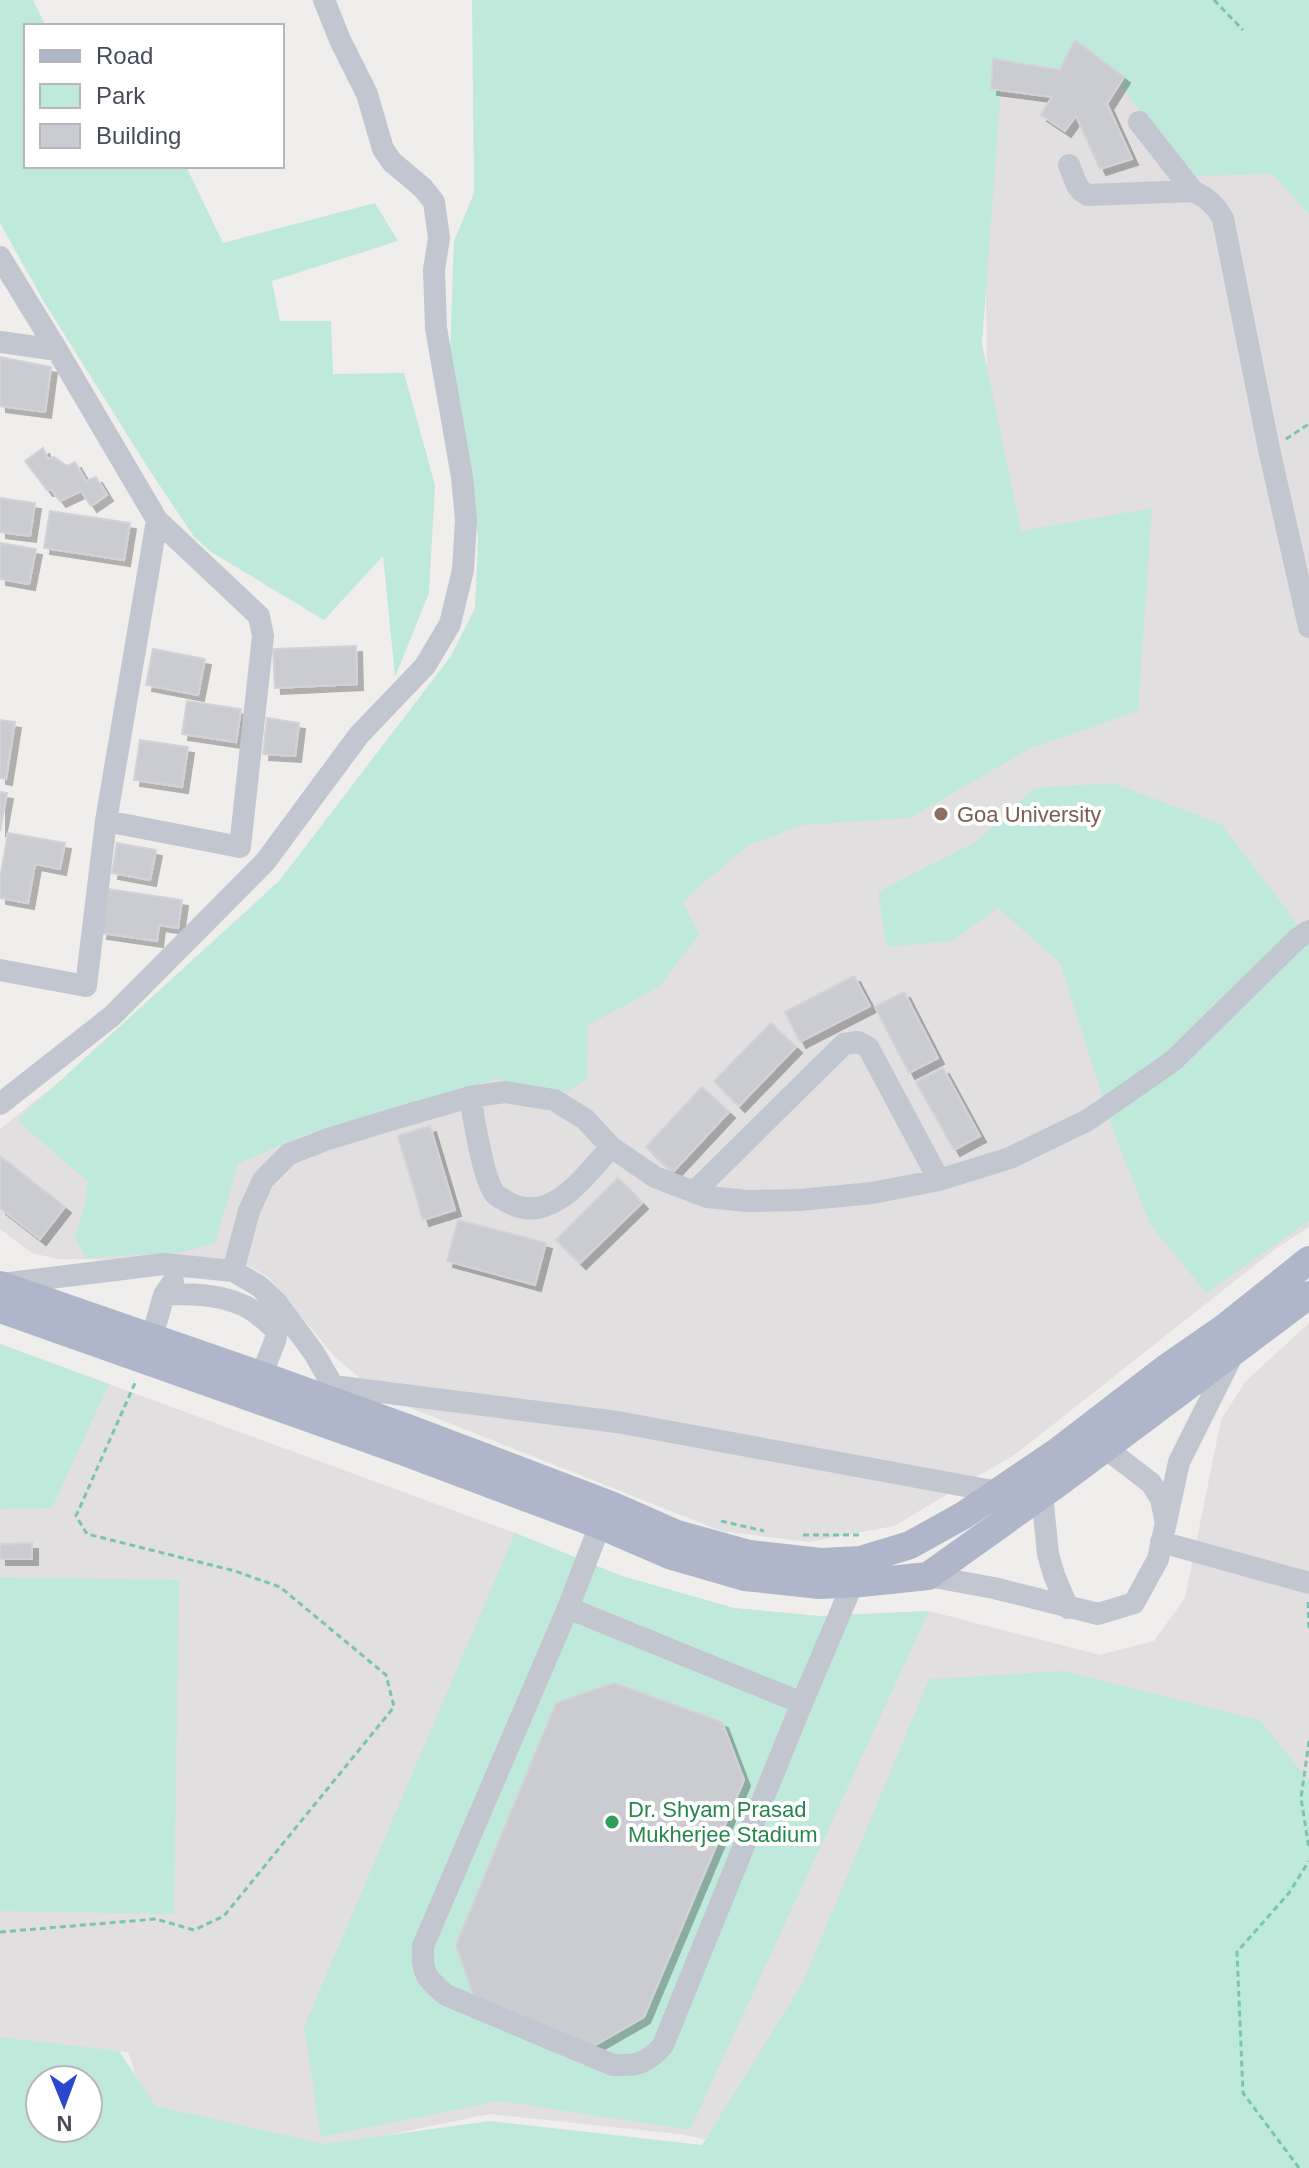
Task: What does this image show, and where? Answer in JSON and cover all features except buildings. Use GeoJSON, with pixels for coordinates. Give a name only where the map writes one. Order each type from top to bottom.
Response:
{"type":"FeatureCollection","features":[{"type":"Feature","properties":{"kind":"main road"},"geometry":{"type":"LineString","coordinates":[[0,1309],[337,1395],[590,1513],[669,1555],[745,1577],[820,1585],[928,1576],[1104,1447],[1222,1348],[1309,1260]]}},
{"type":"Feature","properties":{"kind":"main road"},"geometry":{"type":"LineString","coordinates":[[0,1285],[402,1451],[590,1513],[749,1554],[821,1562],[861,1560],[910,1545],[964,1515],[1058,1451],[1166,1368],[1222,1348],[1309,1295]]}},
{"type":"Feature","properties":{"kind":"street"},"geometry":{"type":"LineString","coordinates":[[0,1104],[112,1016],[265,862],[359,735],[425,666],[450,624],[463,570],[466,520],[462,477],[436,328],[434,270],[439,238],[434,202],[423,188],[392,162],[383,149],[367,94],[324,0]]}},
{"type":"Feature","properties":{"kind":"street"},"geometry":{"type":"LineString","coordinates":[[1139,122],[1193,191]]}},
{"type":"Feature","properties":{"kind":"street"},"geometry":{"type":"LineString","coordinates":[[1069,165],[1080,190],[1088,195],[1193,191],[1217,207],[1223,219],[1269,449],[1309,627]]}},
{"type":"Feature","properties":{"kind":"street"},"geometry":{"type":"LineString","coordinates":[[0,257],[157,520],[259,616],[263,636],[240,847],[106,821]]}},
{"type":"Feature","properties":{"kind":"street"},"geometry":{"type":"LineString","coordinates":[[0,342],[57,350]]}},
{"type":"Feature","properties":{"kind":"street"},"geometry":{"type":"LineString","coordinates":[[0,970],[86,986],[106,821],[157,520]]}},
{"type":"Feature","properties":{"kind":"street"},"geometry":{"type":"LineString","coordinates":[[233,1271],[249,1211],[263,1180],[289,1154],[328,1139],[470,1097],[505,1092],[554,1100],[585,1119],[611,1147],[655,1177],[707,1197],[748,1201],[800,1200],[872,1193],[939,1180],[1010,1158],[1088,1120],[1173,1061],[1297,939],[1309,931]]}},
{"type":"Feature","properties":{"kind":"street"},"geometry":{"type":"LineString","coordinates":[[694,1192],[844,1044],[858,1042],[868,1047],[939,1180]]}},
{"type":"Feature","properties":{"kind":"street"},"geometry":{"type":"LineString","coordinates":[[470,1097],[485,1169],[495,1194],[517,1208],[540,1208],[566,1196],[611,1147]]}},
{"type":"Feature","properties":{"kind":"street"},"geometry":{"type":"LineString","coordinates":[[0,1285],[164,1264],[233,1271],[259,1286],[279,1320],[314,1353],[337,1395],[617,1422],[998,1492]]}},
{"type":"Feature","properties":{"kind":"street"},"geometry":{"type":"LineString","coordinates":[[149,1349],[164,1295],[184,1266]]}},
{"type":"Feature","properties":{"kind":"street"},"geometry":{"type":"LineString","coordinates":[[164,1295],[184,1293],[209,1297],[235,1303],[279,1320]]}},
{"type":"Feature","properties":{"kind":"street"},"geometry":{"type":"LineString","coordinates":[[261,1376],[279,1320]]}},
{"type":"Feature","properties":{"kind":"street"},"geometry":{"type":"LineString","coordinates":[[928,1576],[994,1588],[1098,1614],[1134,1603],[1158,1559],[1179,1462],[1222,1348]]}},
{"type":"Feature","properties":{"kind":"street"},"geometry":{"type":"LineString","coordinates":[[1104,1447],[1151,1483],[1161,1499],[1163,1530]]}},
{"type":"Feature","properties":{"kind":"street"},"geometry":{"type":"LineString","coordinates":[[1042,1494],[1048,1554],[1068,1608]]}},
{"type":"Feature","properties":{"kind":"street"},"geometry":{"type":"LineString","coordinates":[[590,1513],[568,1608],[423,1946],[422,1967],[431,1983],[446,1995],[613,2065],[631,2065],[650,2060],[663,2045],[853,1583]]}},
{"type":"Feature","properties":{"kind":"street"},"geometry":{"type":"LineString","coordinates":[[1163,1530],[1308,1583]]}},
{"type":"Feature","properties":{"kind":"street"},"geometry":{"type":"LineString","coordinates":[[568,1608],[802,1703]]}},
{"type":"Feature","properties":{"kind":"path"},"geometry":{"type":"LineString","coordinates":[[1214,0],[1243,30]]}},
{"type":"Feature","properties":{"kind":"path"},"geometry":{"type":"LineString","coordinates":[[1269,449],[1309,424]]}},
{"type":"Feature","properties":{"kind":"path"},"geometry":{"type":"LineString","coordinates":[[0,1932],[156,1919],[194,1930],[224,1916],[394,1707],[386,1675],[280,1587],[235,1571],[87,1534],[76,1516],[149,1349]]}},
{"type":"Feature","properties":{"kind":"path"},"geometry":{"type":"LineString","coordinates":[[1308,1583],[1309,1630]]}},
{"type":"Feature","properties":{"kind":"path"},"geometry":{"type":"LineString","coordinates":[[1309,1741],[1301,1798],[1309,1849]]}},
{"type":"Feature","properties":{"kind":"path"},"geometry":{"type":"LineString","coordinates":[[1299,2168],[1243,2093],[1237,1952],[1289,1893],[1309,1861]]}},
{"type":"Feature","properties":{"kind":"shaded area","name":"Goa University"},"geometry":{"type":"Polygon","coordinates":[[[1309,0],[1309,1227],[1274,1250],[1017,1453],[894,1526],[809,1542],[721,1531],[381,1396],[336,1358],[268,1277],[247,1265],[198,1261],[57,1259],[32,1253],[0,1229],[0,1129],[295,894],[991,684],[983,63],[1309,0]]]}},
{"type":"Feature","properties":{"kind":"shaded area"},"geometry":{"type":"Polygon","coordinates":[[[1309,1323],[1309,2168],[846,2168],[679,2134],[489,2114],[320,2149],[148,2114],[128,2052],[0,2041],[0,1344],[515,1533],[622,1576],[734,1608],[819,1616],[929,1611],[1100,1655],[1154,1641],[1185,1598],[1221,1420],[1245,1382],[1309,1323]]]}},
{"type":"Feature","properties":{"kind":"green space"},"geometry":{"type":"Polygon","coordinates":[[[0,0],[33,0],[45,24],[24,24],[24,168],[187,168],[223,243],[375,203],[398,241],[272,281],[280,321],[331,321],[333,374],[404,373],[435,485],[429,593],[395,677],[383,556],[324,620],[211,552],[194,537],[148,468],[44,302],[0,223],[0,0]]]}},
{"type":"Feature","properties":{"kind":"green space"},"geometry":{"type":"Polygon","coordinates":[[[472,0],[1309,0],[1309,214],[1272,174],[1195,176],[1092,53],[1044,79],[1002,75],[982,344],[1021,531],[1152,508],[1138,711],[1031,748],[910,818],[802,825],[747,846],[683,901],[699,935],[659,987],[588,1025],[587,1079],[567,1092],[497,1079],[304,1135],[238,1164],[215,1243],[184,1252],[86,1258],[75,1238],[88,1182],[17,1120],[279,881],[451,656],[475,608],[478,537],[450,353],[454,241],[474,193],[472,0]]]}},
{"type":"Feature","properties":{"kind":"green space"},"geometry":{"type":"Polygon","coordinates":[[[1113,783],[1221,824],[1309,943],[1309,1221],[1206,1293],[1150,1224],[1116,1138],[1060,963],[998,908],[952,941],[887,947],[878,892],[977,841],[1034,788],[1113,783]]]}},
{"type":"Feature","properties":{"kind":"green space"},"geometry":{"type":"Polygon","coordinates":[[[0,1344],[109,1384],[52,1508],[0,1509],[0,1344]]]}},
{"type":"Feature","properties":{"kind":"green space","name":"Dr. Shyam Prasad Mukherjee Stadium"},"geometry":{"type":"Polygon","coordinates":[[[515,1533],[622,1576],[734,1608],[819,1616],[929,1611],[690,2130],[499,2101],[321,2137],[304,2027],[515,1533]]]}},
{"type":"Feature","properties":{"kind":"green space"},"geometry":{"type":"Polygon","coordinates":[[[0,1577],[179,1580],[174,1914],[0,1911],[0,1577]]]}},
{"type":"Feature","properties":{"kind":"green space"},"geometry":{"type":"Polygon","coordinates":[[[1063,1671],[1260,1720],[1309,1781],[1309,2168],[0,2168],[0,2037],[119,2051],[156,2106],[324,2144],[490,2121],[702,2145],[802,1984],[929,1679],[1063,1671]]]}},
{"type":"Feature","properties":{"kind":"place","name":"Goa University"},"geometry":{"type":"Point","coordinates":[941,814]}},
{"type":"Feature","properties":{"kind":"place","name":"Dr. Shyam Prasad Mukherjee Stadium"},"geometry":{"type":"Point","coordinates":[612,1822]}}]}
